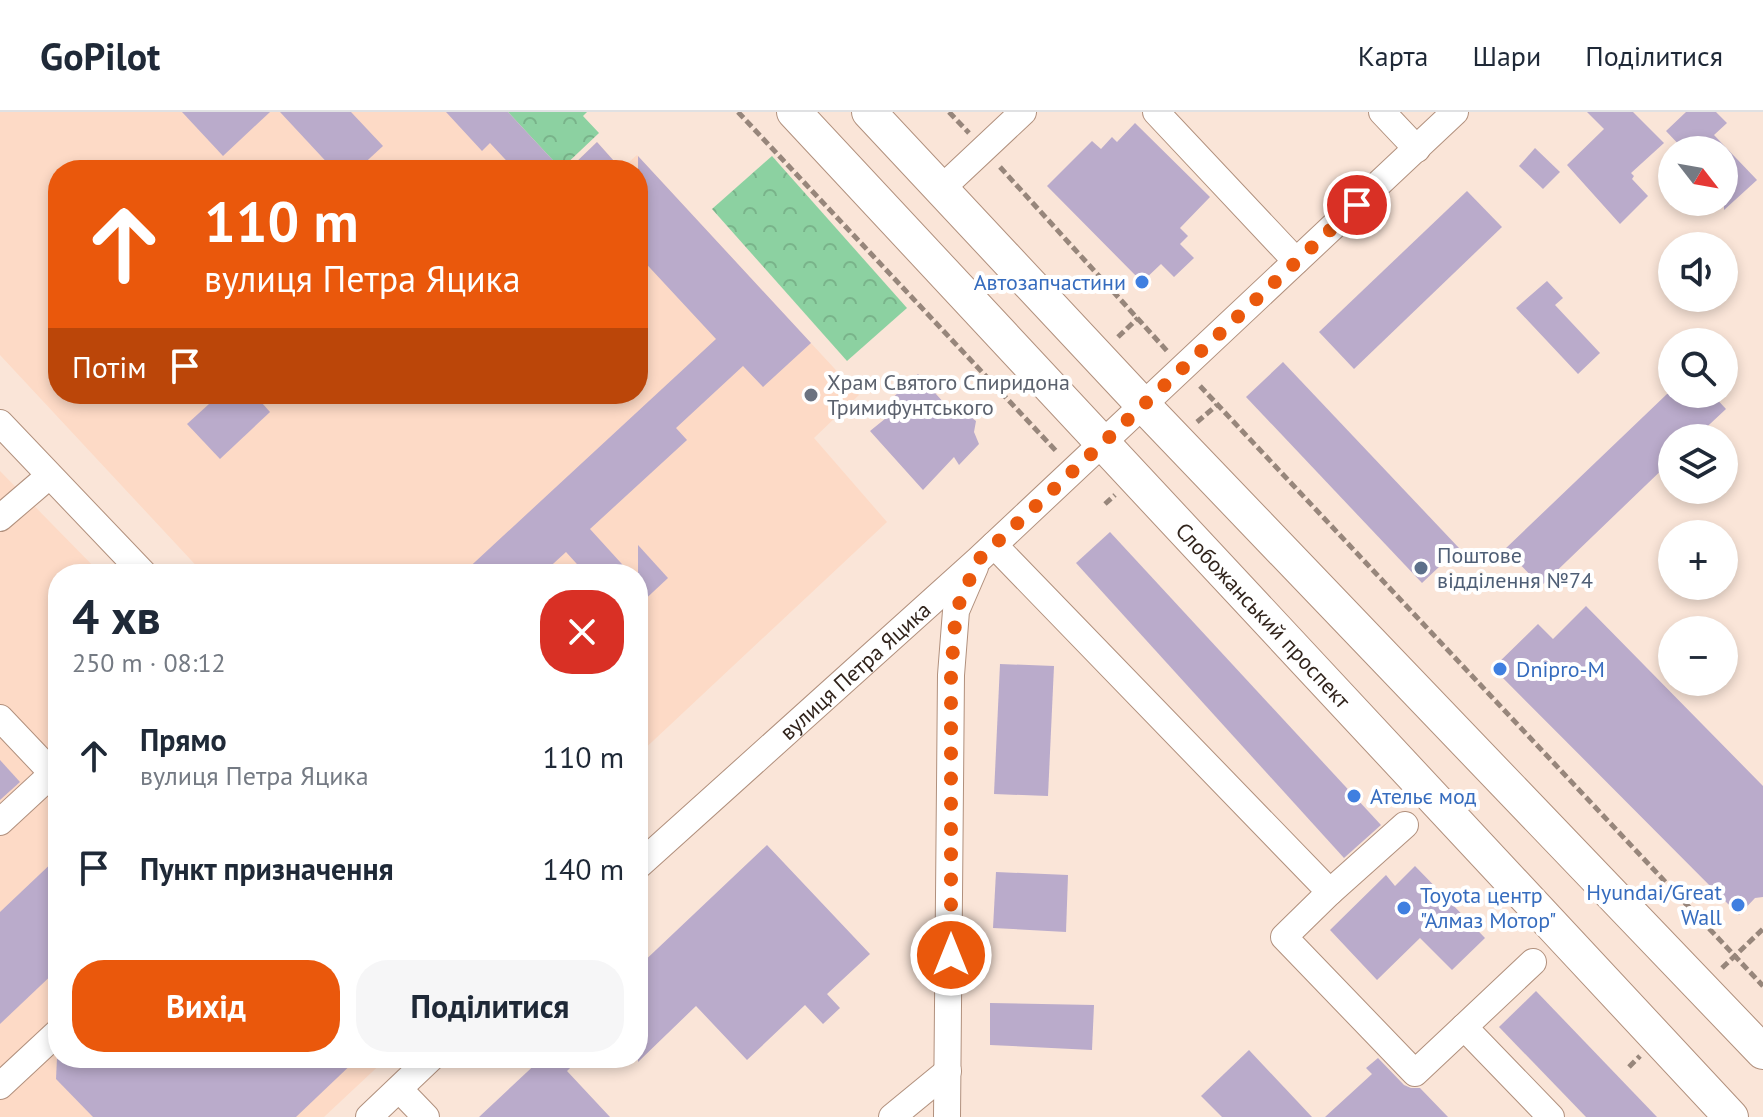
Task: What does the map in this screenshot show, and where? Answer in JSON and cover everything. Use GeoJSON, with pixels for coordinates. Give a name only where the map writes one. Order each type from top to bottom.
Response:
{"type":"FeatureCollection","features":[{"type":"Feature","properties":{"kind":"main road","name":"Слобожанський проспект"},"geometry":{"type":"LineString","coordinates":[[794,112],[1731,1117]]}},
{"type":"Feature","properties":{"kind":"main road"},"geometry":{"type":"LineString","coordinates":[[869,112],[1143,405],[1763,1052]]}},
{"type":"Feature","properties":{"kind":"street"},"geometry":{"type":"LineString","coordinates":[[941,189],[1023,112]]}},
{"type":"Feature","properties":{"kind":"street"},"geometry":{"type":"LineString","coordinates":[[1156,112],[1296,261]]}},
{"type":"Feature","properties":{"kind":"street"},"geometry":{"type":"LineString","coordinates":[[1382,112],[1417,149]]}},
{"type":"Feature","properties":{"kind":"street","name":"вулиця Петра Яцика"},"geometry":{"type":"LineString","coordinates":[[648,857],[986,552],[1455,112]]}},
{"type":"Feature","properties":{"kind":"street"},"geometry":{"type":"LineString","coordinates":[[0,423],[134,564]]}},
{"type":"Feature","properties":{"kind":"street"},"geometry":{"type":"LineString","coordinates":[[0,518],[49,476]]}},
{"type":"Feature","properties":{"kind":"street"},"geometry":{"type":"LineString","coordinates":[[947,1117],[951,675],[956,611],[986,552],[1330,892]]}},
{"type":"Feature","properties":{"kind":"street"},"geometry":{"type":"LineString","coordinates":[[0,718],[48,769]]}},
{"type":"Feature","properties":{"kind":"street"},"geometry":{"type":"LineString","coordinates":[[0,822],[48,782]]}},
{"type":"Feature","properties":{"kind":"street"},"geometry":{"type":"LineString","coordinates":[[1405,825],[1284,937],[1415,1073],[1533,962]]}},
{"type":"Feature","properties":{"kind":"street"},"geometry":{"type":"LineString","coordinates":[[1464,1027],[1551,1117]]}},
{"type":"Feature","properties":{"kind":"street"},"geometry":{"type":"LineString","coordinates":[[0,1086],[48,1041]]}},
{"type":"Feature","properties":{"kind":"street"},"geometry":{"type":"LineString","coordinates":[[369,1117],[421,1068]]}},
{"type":"Feature","properties":{"kind":"street"},"geometry":{"type":"LineString","coordinates":[[894,1116],[948,1071]]}},
{"type":"Feature","properties":{"kind":"street"},"geometry":{"type":"LineString","coordinates":[[399,1089],[426,1117]]}},
{"type":"Feature","properties":{"kind":"path"},"geometry":{"type":"LineString","coordinates":[[738,112],[1074,470]]}},
{"type":"Feature","properties":{"kind":"path"},"geometry":{"type":"LineString","coordinates":[[949,112],[1183,368],[1763,986]]}},
{"type":"Feature","properties":{"kind":"path"},"geometry":{"type":"LineString","coordinates":[[1735,956],[1763,929]]}},
{"type":"Feature","properties":{"kind":"shaded area"},"geometry":{"type":"Polygon","coordinates":[[[0,112],[508,112],[553,160],[48,160],[48,404],[648,404],[648,167],[859,395],[814,438],[887,522],[648,746],[648,564],[195,564],[0,355],[0,112]]]}},
{"type":"Feature","properties":{"kind":"shaded area"},"geometry":{"type":"Polygon","coordinates":[[[597,142],[613,160],[578,160],[597,142]]]}},
{"type":"Feature","properties":{"kind":"shaded area"},"geometry":{"type":"Polygon","coordinates":[[[0,471],[91,564],[48,564],[48,1068],[376,1068],[324,1117],[0,1117],[0,471]]]}},
{"type":"Feature","properties":{"kind":"green space"},"geometry":{"type":"Polygon","coordinates":[[[508,112],[587,112],[583,116],[599,133],[570,160],[553,160],[508,112]]]}},
{"type":"Feature","properties":{"kind":"green space"},"geometry":{"type":"Polygon","coordinates":[[[772,156],[907,308],[847,361],[712,209],[772,156]]]}},
{"type":"Feature","properties":{"kind":"building"},"geometry":{"type":"Polygon","coordinates":[[[182,112],[270,112],[223,156],[182,112]]]}},
{"type":"Feature","properties":{"kind":"building"},"geometry":{"type":"Polygon","coordinates":[[[280,112],[351,112],[383,146],[368,160],[325,160],[280,112]]]}},
{"type":"Feature","properties":{"kind":"building"},"geometry":{"type":"Polygon","coordinates":[[[446,112],[508,112],[553,160],[506,160],[490,143],[482,151],[446,112]]]}},
{"type":"Feature","properties":{"kind":"building"},"geometry":{"type":"Polygon","coordinates":[[[1587,112],[1633,112],[1658,137],[1658,148],[1631,173],[1634,176],[1632,179],[1648,196],[1620,224],[1567,165],[1604,129],[1587,112]]]}},
{"type":"Feature","properties":{"kind":"building"},"geometry":{"type":"Polygon","coordinates":[[[1686,112],[1716,112],[1727,123],[1715,136],[1671,136],[1666,131],[1686,112]]]}},
{"type":"Feature","properties":{"kind":"building"},"geometry":{"type":"Polygon","coordinates":[[[1135,123],[1210,197],[1180,228],[1188,236],[1180,244],[1194,258],[1174,277],[1161,264],[1142,282],[1047,186],[1092,141],[1101,149],[1112,137],[1117,142],[1135,123]]]}},
{"type":"Feature","properties":{"kind":"building"},"geometry":{"type":"Polygon","coordinates":[[[597,142],[613,160],[578,160],[597,142]]]}},
{"type":"Feature","properties":{"kind":"building"},"geometry":{"type":"Polygon","coordinates":[[[1535,148],[1560,172],[1543,189],[1519,166],[1535,148]]]}},
{"type":"Feature","properties":{"kind":"building"},"geometry":{"type":"Polygon","coordinates":[[[1738,160],[1757,180],[1738,197],[1738,160]]]}},
{"type":"Feature","properties":{"kind":"building"},"geometry":{"type":"Polygon","coordinates":[[[648,167],[811,343],[763,387],[743,366],[676,428],[687,440],[590,529],[622,564],[577,564],[566,552],[553,564],[473,564],[648,404],[716,339],[648,266],[648,167]]]}},
{"type":"Feature","properties":{"kind":"building"},"geometry":{"type":"Polygon","coordinates":[[[1467,191],[1502,227],[1354,369],[1319,332],[1467,191]]]}},
{"type":"Feature","properties":{"kind":"building"},"geometry":{"type":"Polygon","coordinates":[[[1547,281],[1563,298],[1555,305],[1600,353],[1578,374],[1516,308],[1547,281]]]}},
{"type":"Feature","properties":{"kind":"building"},"geometry":{"type":"Polygon","coordinates":[[[1283,362],[1459,548],[1422,583],[1246,397],[1283,362]]]}},
{"type":"Feature","properties":{"kind":"building"},"geometry":{"type":"Polygon","coordinates":[[[918,374],[954,414],[967,414],[976,421],[974,432],[979,444],[959,465],[954,457],[923,490],[870,431],[891,414],[884,406],[918,374]]]}},
{"type":"Feature","properties":{"kind":"building"},"geometry":{"type":"Polygon","coordinates":[[[1658,403],[1658,408],[1726,409],[1710,424],[1658,424],[1658,473],[1541,586],[1505,549],[1658,403]]]}},
{"type":"Feature","properties":{"kind":"building"},"geometry":{"type":"Polygon","coordinates":[[[209,404],[263,404],[270,412],[220,459],[187,424],[209,404]]]}},
{"type":"Feature","properties":{"kind":"building"},"geometry":{"type":"Polygon","coordinates":[[[1110,532],[1381,825],[1344,858],[1076,563],[1110,532]]]}},
{"type":"Feature","properties":{"kind":"building"},"geometry":{"type":"Polygon","coordinates":[[[638,545],[668,578],[648,597],[648,564],[638,564],[638,545]]]}},
{"type":"Feature","properties":{"kind":"building"},"geometry":{"type":"Polygon","coordinates":[[[1586,606],[1658,679],[1658,696],[1674,696],[1763,786],[1763,897],[1755,898],[1739,915],[1493,668],[1538,624],[1553,639],[1586,606]]]}},
{"type":"Feature","properties":{"kind":"building"},"geometry":{"type":"Polygon","coordinates":[[[1000,664],[1054,666],[1048,796],[994,794],[1000,664]]]}},
{"type":"Feature","properties":{"kind":"building"},"geometry":{"type":"Polygon","coordinates":[[[0,760],[20,782],[0,800],[0,760]]]}},
{"type":"Feature","properties":{"kind":"building"},"geometry":{"type":"Polygon","coordinates":[[[767,845],[870,954],[827,994],[840,1008],[823,1024],[805,1005],[747,1060],[696,1006],[648,1052],[648,958],[767,845]]]}},
{"type":"Feature","properties":{"kind":"building"},"geometry":{"type":"Polygon","coordinates":[[[48,866],[48,978],[0,1024],[0,912],[48,866]]]}},
{"type":"Feature","properties":{"kind":"building","name":"Toyota центр \"Алмаз Мотор\""},"geometry":{"type":"Polygon","coordinates":[[[1415,866],[1485,938],[1452,970],[1420,938],[1377,980],[1330,930],[1386,875],[1395,886],[1415,866]]]}},
{"type":"Feature","properties":{"kind":"building"},"geometry":{"type":"Polygon","coordinates":[[[996,872],[1068,875],[1066,932],[993,928],[996,872]]]}},
{"type":"Feature","properties":{"kind":"building"},"geometry":{"type":"Polygon","coordinates":[[[1536,991],[1657,1117],[1586,1117],[1499,1027],[1536,991]]]}},
{"type":"Feature","properties":{"kind":"building"},"geometry":{"type":"Polygon","coordinates":[[[990,1003],[1094,1005],[1092,1050],[990,1045],[990,1003]]]}},
{"type":"Feature","properties":{"kind":"building"},"geometry":{"type":"Polygon","coordinates":[[[1249,1050],[1312,1117],[1222,1117],[1201,1096],[1249,1050]]]}},
{"type":"Feature","properties":{"kind":"building"},"geometry":{"type":"Polygon","coordinates":[[[1378,1058],[1404,1085],[1420,1088],[1448,1117],[1325,1117],[1372,1074],[1366,1068],[1378,1058]]]}},
{"type":"Feature","properties":{"kind":"building"},"geometry":{"type":"Polygon","coordinates":[[[57,1068],[347,1068],[296,1117],[93,1117],[56,1079],[57,1068]]]}},
{"type":"Feature","properties":{"kind":"building"},"geometry":{"type":"Polygon","coordinates":[[[531,1068],[570,1068],[567,1071],[610,1117],[479,1117],[531,1068]]]}},
{"type":"Feature","properties":{"kind":"place","name":"Автозапчастини"},"geometry":{"type":"Point","coordinates":[1142,282]}},
{"type":"Feature","properties":{"kind":"place","name":"Храм Святого Спиридона Тримифунтського"},"geometry":{"type":"Point","coordinates":[811,395]}},
{"type":"Feature","properties":{"kind":"place","name":"Поштове відділення №74"},"geometry":{"type":"Point","coordinates":[1421,568]}},
{"type":"Feature","properties":{"kind":"place","name":"Dnipro-M"},"geometry":{"type":"Point","coordinates":[1500,669]}},
{"type":"Feature","properties":{"kind":"place","name":"Ательє мод"},"geometry":{"type":"Point","coordinates":[1354,796]}},
{"type":"Feature","properties":{"kind":"place","name":"Hyundai/Great Wall"},"geometry":{"type":"Point","coordinates":[1738,905]}},
{"type":"Feature","properties":{"kind":"place","name":"Toyota центр \"Алмаз Мотор\""},"geometry":{"type":"Point","coordinates":[1404,908]}},
{"type":"Feature","properties":{"kind":"route"},"geometry":{"type":"LineString","coordinates":[[951,955],[951,675],[956,611],[978,560],[1357,205]]}}]}
